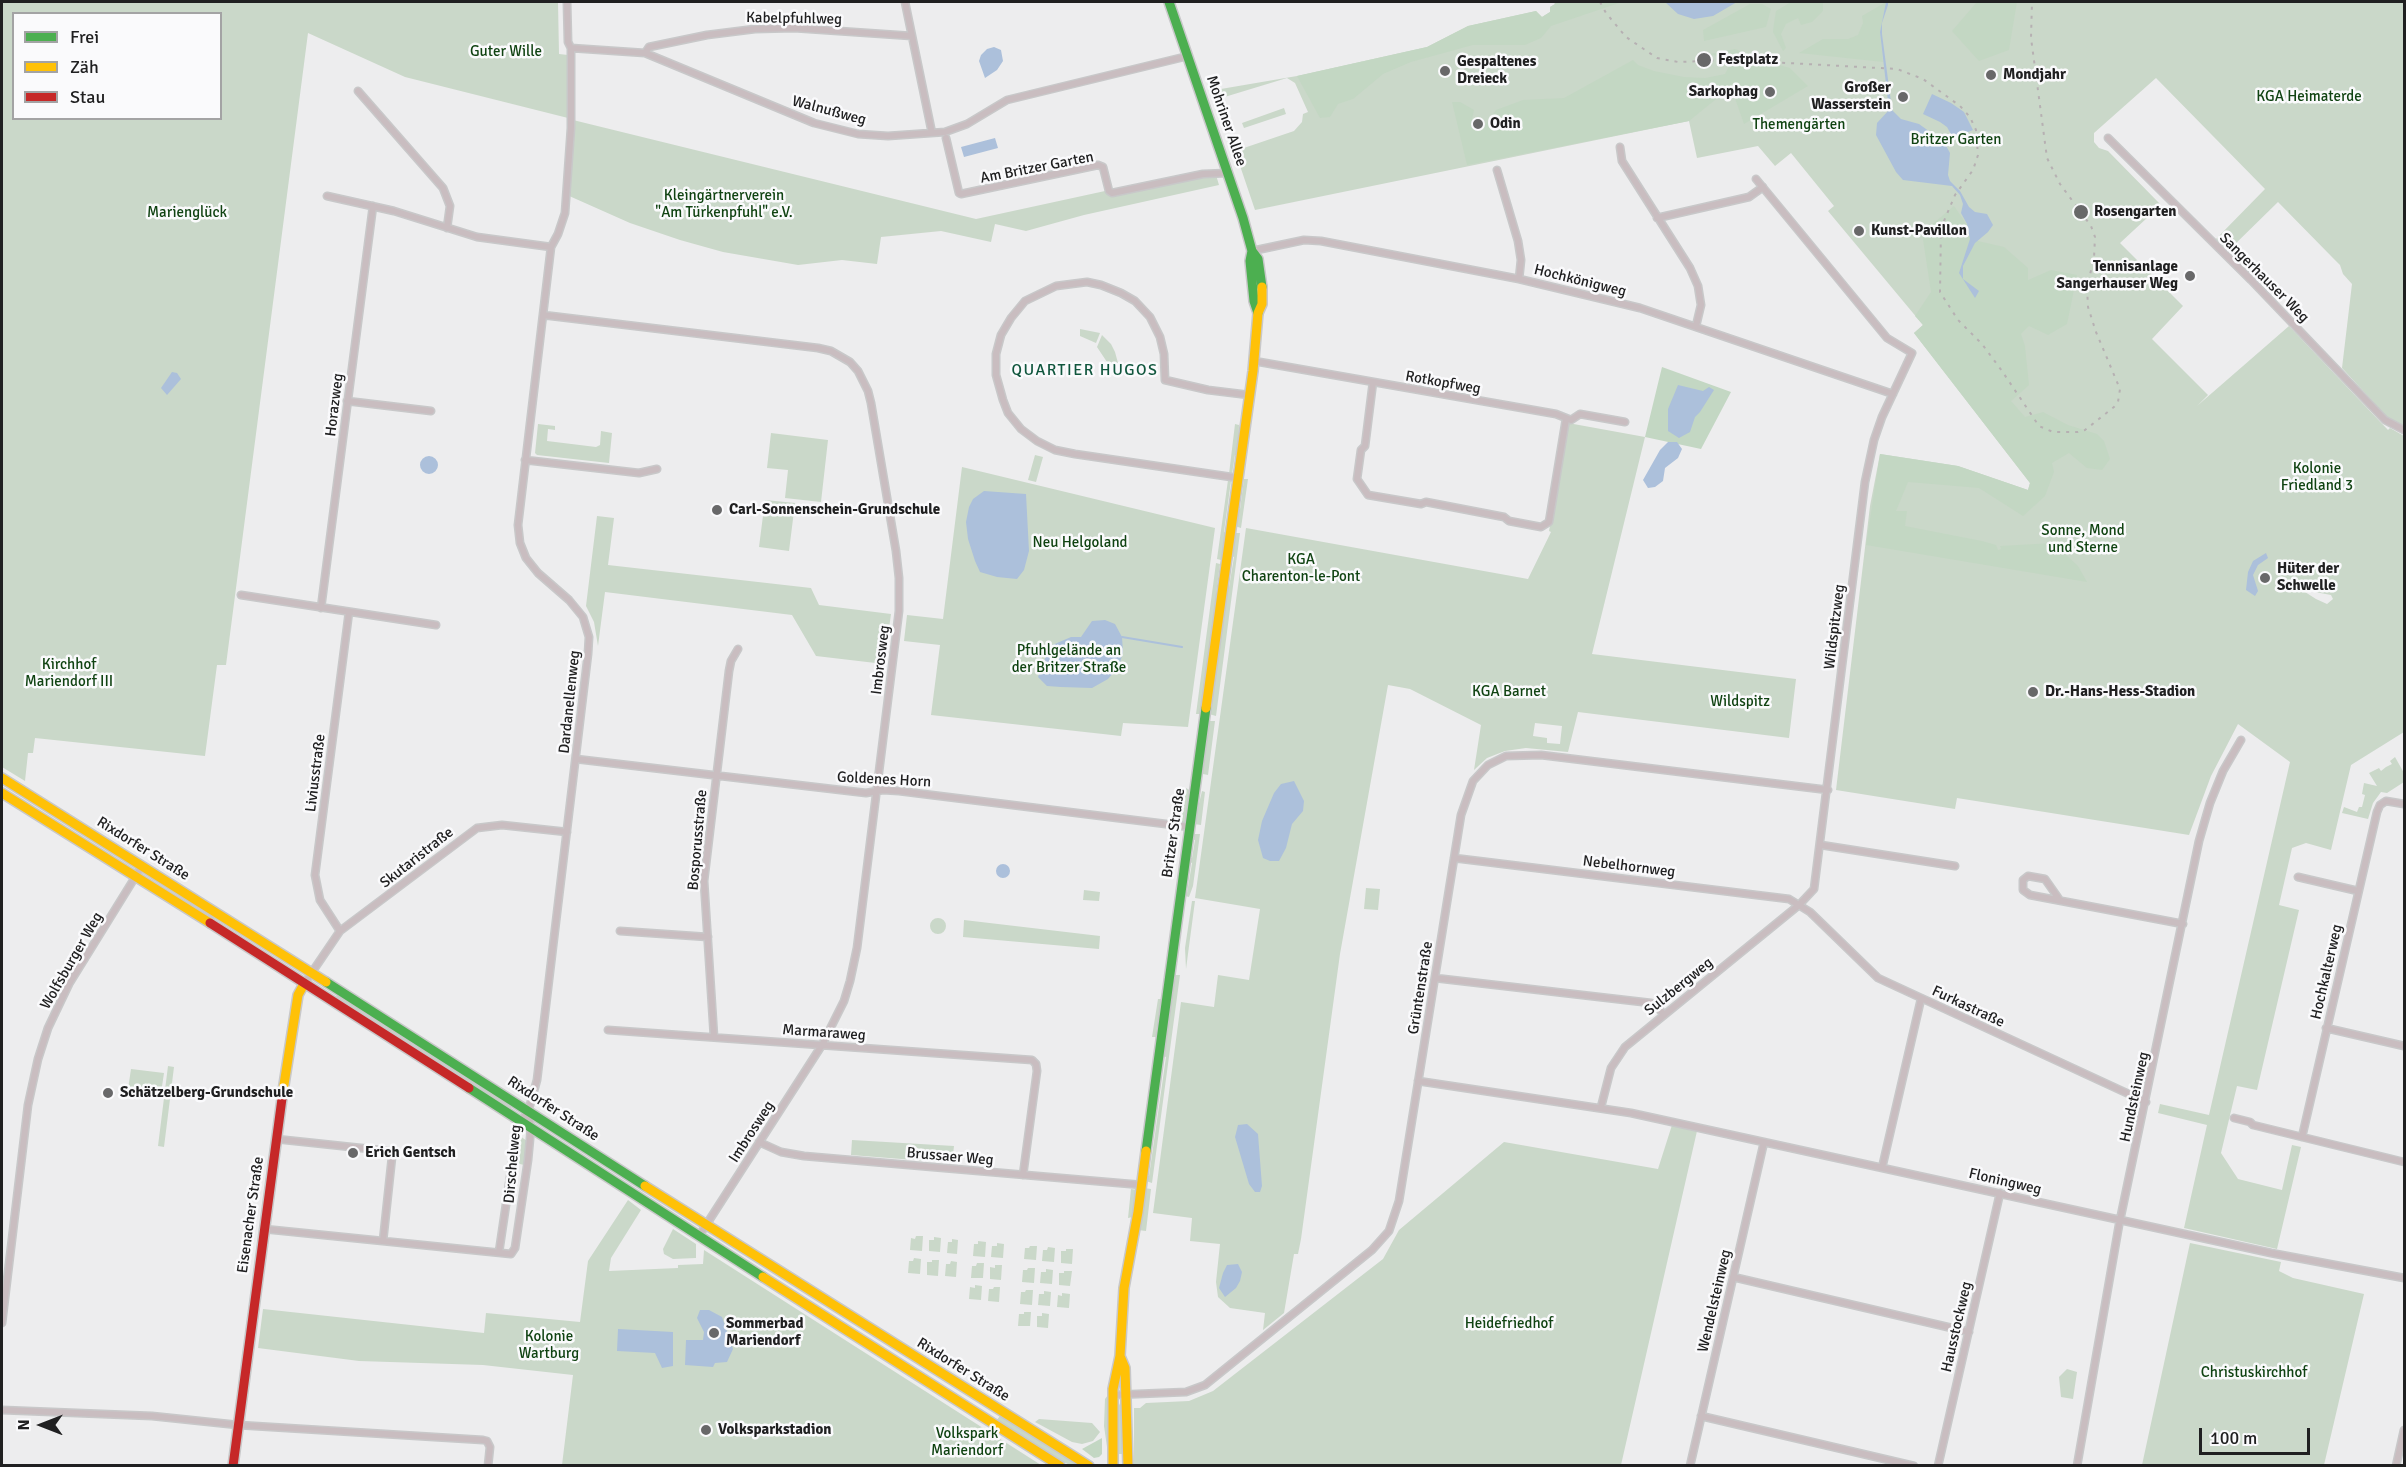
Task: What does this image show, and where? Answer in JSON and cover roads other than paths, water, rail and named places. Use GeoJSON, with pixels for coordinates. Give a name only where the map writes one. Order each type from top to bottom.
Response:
{"type":"FeatureCollection","features":[{"type":"Feature","properties":{"kind":"street","name":"Dardanellenweg"},"geometry":{"type":"LineString","coordinates":[[528,1112],[537,1080],[589,637],[586,624],[579,612],[534,569],[522,549],[518,525],[551,247],[565,213],[571,112],[571,48],[568,42],[567,2]]}},
{"type":"Feature","properties":{"kind":"street"},"geometry":{"type":"LineString","coordinates":[[905,2],[932,133]]}},
{"type":"Feature","properties":{"kind":"street","name":"Mohriner Allee"},"geometry":{"type":"LineString","coordinates":[[1170,2],[1252,251]]}},
{"type":"Feature","properties":{"kind":"street","name":"Kabelpfuhlweg"},"geometry":{"type":"LineString","coordinates":[[645,53],[649,47],[707,35],[755,29],[794,28],[912,36]]}},
{"type":"Feature","properties":{"kind":"street","name":"Walnußweg"},"geometry":{"type":"LineString","coordinates":[[571,48],[645,53],[814,123],[866,135],[899,136],[932,133],[967,124],[1007,100],[1188,57]]}},
{"type":"Feature","properties":{"kind":"street"},"geometry":{"type":"LineString","coordinates":[[358,91],[443,188],[450,206],[447,228]]}},
{"type":"Feature","properties":{"kind":"street","name":"Am Britzer Garten"},"geometry":{"type":"LineString","coordinates":[[946,138],[959,193],[962,194],[1098,165],[1103,167],[1109,192],[1112,193],[1203,174],[1228,173]]}},
{"type":"Feature","properties":{"kind":"street","name":"Sangerhauser Weg"},"geometry":{"type":"LineString","coordinates":[[2108,138],[2251,280],[2385,420],[2404,430]]}},
{"type":"Feature","properties":{"kind":"street"},"geometry":{"type":"LineString","coordinates":[[1620,147],[1622,160],[1690,268],[1698,286],[1701,305],[1696,326]]}},
{"type":"Feature","properties":{"kind":"street"},"geometry":{"type":"LineString","coordinates":[[1497,170],[1518,241],[1521,260],[1519,279]]}},
{"type":"Feature","properties":{"kind":"street"},"geometry":{"type":"LineString","coordinates":[[1657,218],[1749,198],[1763,187],[1756,179]]}},
{"type":"Feature","properties":{"kind":"street","name":"Wildspitzweg"},"geometry":{"type":"LineString","coordinates":[[1763,187],[1887,339],[1912,352],[1874,440],[1865,482],[1817,882],[1810,896],[1799,905]]}},
{"type":"Feature","properties":{"kind":"street"},"geometry":{"type":"LineString","coordinates":[[327,196],[373,206],[484,239],[551,247]]}},
{"type":"Feature","properties":{"kind":"street","name":"Horazweg"},"geometry":{"type":"LineString","coordinates":[[321,608],[373,206]]}},
{"type":"Feature","properties":{"kind":"street","name":"Hochkönigweg"},"geometry":{"type":"LineString","coordinates":[[1252,251],[1304,240],[1321,241],[1519,279],[1603,298],[1696,326],[1893,394]]}},
{"type":"Feature","properties":{"kind":"street","name":"Britzer Straße"},"geometry":{"type":"LineString","coordinates":[[1113,1466],[1114,1374],[1120,1356],[1124,1288],[1142,1185],[1254,361],[1258,313],[1262,304],[1262,280],[1258,259],[1252,251]]}},
{"type":"Feature","properties":{"kind":"street"},"geometry":{"type":"LineString","coordinates":[[1238,478],[1055,450],[1037,441],[1021,429],[1008,413],[999,392],[996,354],[1000,339],[1018,309],[1039,293],[1056,286],[1086,282],[1101,285],[1135,301],[1153,323],[1160,337],[1164,354],[1165,380],[1208,390],[1249,395]]}},
{"type":"Feature","properties":{"kind":"street","name":"Imbrosweg"},"geometry":{"type":"LineString","coordinates":[[543,315],[818,348],[841,356],[858,371],[871,403],[899,578],[899,618],[857,948],[844,1001],[822,1045],[699,1236]]}},
{"type":"Feature","properties":{"kind":"street","name":"Rotkopfweg"},"geometry":{"type":"LineString","coordinates":[[1254,361],[1556,414],[1571,420],[1580,414],[1625,422]]}},
{"type":"Feature","properties":{"kind":"street"},"geometry":{"type":"LineString","coordinates":[[1373,382],[1365,446],[1361,450],[1357,479],[1368,495],[1421,504],[1426,502],[1504,517],[1509,521],[1541,527],[1549,522],[1566,418]]}},
{"type":"Feature","properties":{"kind":"street"},"geometry":{"type":"LineString","coordinates":[[347,401],[432,411]]}},
{"type":"Feature","properties":{"kind":"street"},"geometry":{"type":"LineString","coordinates":[[525,460],[639,474],[657,469]]}},
{"type":"Feature","properties":{"kind":"street"},"geometry":{"type":"LineString","coordinates":[[241,596],[436,625]]}},
{"type":"Feature","properties":{"kind":"street","name":"Liviusstraße"},"geometry":{"type":"LineString","coordinates":[[340,931],[320,900],[315,875],[349,612]]}},
{"type":"Feature","properties":{"kind":"street","name":"Bosporusstraße"},"geometry":{"type":"LineString","coordinates":[[714,1037],[704,881],[729,671],[731,661],[738,649]]}},
{"type":"Feature","properties":{"kind":"street","name":"Hundsteinweg"},"geometry":{"type":"LineString","coordinates":[[2077,1466],[2120,1221],[2199,841],[2223,771],[2241,740]]}},
{"type":"Feature","properties":{"kind":"street","name":"Grüntenstraße"},"geometry":{"type":"LineString","coordinates":[[1113,1395],[1186,1392],[1205,1385],[1372,1250],[1389,1231],[1396,1212],[1461,815],[1473,781],[1488,765],[1506,756],[1541,754],[1828,790]]}},
{"type":"Feature","properties":{"kind":"street","name":"Goldenes Horn"},"geometry":{"type":"LineString","coordinates":[[576,759],[866,794],[883,790],[899,790],[1190,827]]}},
{"type":"Feature","properties":{"kind":"street","name":"Rixdorfer Straße"},"geometry":{"type":"LineString","coordinates":[[2,778],[338,989],[706,1226],[1089,1466]]}},
{"type":"Feature","properties":{"kind":"street","name":"Rixdorfer Straße"},"geometry":{"type":"LineString","coordinates":[[2,793],[331,1000],[1060,1466]]}},
{"type":"Feature","properties":{"kind":"street","name":"Hochkalterweg"},"geometry":{"type":"LineString","coordinates":[[2302,1137],[2376,812],[2386,801],[2404,804]]}},
{"type":"Feature","properties":{"kind":"street","name":"Skutaristraße"},"geometry":{"type":"LineString","coordinates":[[311,972],[340,931],[477,828],[502,825],[567,832]]}},
{"type":"Feature","properties":{"kind":"street"},"geometry":{"type":"LineString","coordinates":[[1821,844],[1954,866]]}},
{"type":"Feature","properties":{"kind":"street","name":"Nebelhornweg"},"geometry":{"type":"LineString","coordinates":[[1454,858],[1789,899],[1799,905]]}},
{"type":"Feature","properties":{"kind":"street","name":"Wolfsburger Weg"},"geometry":{"type":"LineString","coordinates":[[2,1323],[28,1105],[38,1059],[48,1028],[69,984],[142,866]]}},
{"type":"Feature","properties":{"kind":"street"},"geometry":{"type":"LineString","coordinates":[[2060,899],[2045,879],[2028,876],[2023,880],[2022,887],[2025,893],[2183,924]]}},
{"type":"Feature","properties":{"kind":"street"},"geometry":{"type":"LineString","coordinates":[[2298,877],[2358,891]]}},
{"type":"Feature","properties":{"kind":"street","name":"Furkastraße"},"geometry":{"type":"LineString","coordinates":[[1799,905],[1810,912],[1878,978],[2146,1102]]}},
{"type":"Feature","properties":{"kind":"street","name":"Sulzbergweg"},"geometry":{"type":"LineString","coordinates":[[1601,1107],[1607,1078],[1615,1060],[1625,1047],[1799,905]]}},
{"type":"Feature","properties":{"kind":"street"},"geometry":{"type":"LineString","coordinates":[[620,931],[708,937]]}},
{"type":"Feature","properties":{"kind":"street","name":"Eisenacher Straße"},"geometry":{"type":"LineString","coordinates":[[233,1466],[276,1139],[298,995],[311,972]]}},
{"type":"Feature","properties":{"kind":"street"},"geometry":{"type":"LineString","coordinates":[[1435,978],[1651,1003],[1656,1005],[1664,1015]]}},
{"type":"Feature","properties":{"kind":"street"},"geometry":{"type":"LineString","coordinates":[[331,1000],[338,989]]}},
{"type":"Feature","properties":{"kind":"street"},"geometry":{"type":"LineString","coordinates":[[1882,1168],[1921,999]]}},
{"type":"Feature","properties":{"kind":"street"},"geometry":{"type":"LineString","coordinates":[[2326,1028],[2404,1046]]}},
{"type":"Feature","properties":{"kind":"street","name":"Marmaraweg"},"geometry":{"type":"LineString","coordinates":[[608,1030],[1027,1059],[1036,1064],[1037,1071],[1023,1175]]}},
{"type":"Feature","properties":{"kind":"street","name":"Floningweg"},"geometry":{"type":"LineString","coordinates":[[1418,1081],[1601,1107],[2287,1257],[2404,1278]]}},
{"type":"Feature","properties":{"kind":"street","name":"Dirschelweg"},"geometry":{"type":"LineString","coordinates":[[528,1112],[531,1128],[515,1248],[511,1254],[499,1252],[520,1122],[528,1112]]}},
{"type":"Feature","properties":{"kind":"street"},"geometry":{"type":"LineString","coordinates":[[2234,1118],[2253,1125],[2404,1162]]}},
{"type":"Feature","properties":{"kind":"street"},"geometry":{"type":"LineString","coordinates":[[276,1139],[389,1151],[392,1157],[383,1241]]}},
{"type":"Feature","properties":{"kind":"street","name":"Brussaer Weg"},"geometry":{"type":"LineString","coordinates":[[759,1142],[781,1152],[804,1156],[1142,1185]]}},
{"type":"Feature","properties":{"kind":"street","name":"Wendelsteinweg"},"geometry":{"type":"LineString","coordinates":[[1690,1466],[1764,1142]]}},
{"type":"Feature","properties":{"kind":"street","name":"Hausstockweg"},"geometry":{"type":"LineString","coordinates":[[1938,1466],[2000,1193]]}},
{"type":"Feature","properties":{"kind":"street"},"geometry":{"type":"LineString","coordinates":[[264,1229],[499,1252]]}},
{"type":"Feature","properties":{"kind":"street"},"geometry":{"type":"LineString","coordinates":[[1732,1278],[1969,1332]]}},
{"type":"Feature","properties":{"kind":"street","name":"Britzer Straße"},"geometry":{"type":"LineString","coordinates":[[1120,1356],[1125,1368],[1128,1466]]}},
{"type":"Feature","properties":{"kind":"street"},"geometry":{"type":"LineString","coordinates":[[984,1419],[993,1407]]}},
{"type":"Feature","properties":{"kind":"street"},"geometry":{"type":"LineString","coordinates":[[2,1410],[152,1416],[238,1425],[483,1440],[490,1446],[488,1466]]}},
{"type":"Feature","properties":{"kind":"street"},"geometry":{"type":"LineString","coordinates":[[1701,1416],[1914,1466]]}},
{"type":"Feature","properties":{"kind":"street"},"geometry":{"type":"LineString","coordinates":[[2399,1461],[2404,1430]]}},
{"type":"Feature","properties":{"kind":"water"},"geometry":{"type":"Polygon","coordinates":[[[1665,2],[1737,2],[1713,16],[1694,19],[1678,14],[1665,2]]]}},
{"type":"Feature","properties":{"kind":"water"},"geometry":{"type":"Polygon","coordinates":[[[1886,2],[1888,5],[1882,23],[1882,34],[1892,110],[1901,119],[1919,124],[1944,142],[1950,153],[1948,175],[1950,181],[1960,191],[1969,207],[1975,212],[1987,214],[1993,225],[1975,243],[1963,266],[1963,279],[1979,291],[1975,298],[1959,273],[1970,239],[1967,224],[1961,213],[1963,204],[1960,195],[1952,186],[1903,180],[1896,172],[1876,135],[1877,123],[1889,110],[1880,32],[1886,2]]]}},
{"type":"Feature","properties":{"kind":"water"},"geometry":{"type":"Polygon","coordinates":[[[994,47],[1001,50],[1003,61],[997,70],[985,78],[979,61],[987,49],[994,47]]]}},
{"type":"Feature","properties":{"kind":"water"},"geometry":{"type":"Polygon","coordinates":[[[1932,94],[1964,112],[1973,130],[1953,138],[1947,127],[1923,114],[1932,94]]]}},
{"type":"Feature","properties":{"kind":"water"},"geometry":{"type":"Polygon","coordinates":[[[995,138],[998,148],[964,157],[961,147],[995,138]]]}},
{"type":"Feature","properties":{"kind":"water"},"geometry":{"type":"Polygon","coordinates":[[[172,372],[177,373],[181,379],[167,395],[161,388],[172,372]]]}},
{"type":"Feature","properties":{"kind":"water"},"geometry":{"type":"Polygon","coordinates":[[[1678,385],[1703,391],[1709,387],[1714,390],[1695,417],[1690,432],[1679,438],[1668,431],[1668,409],[1678,385]]]}},
{"type":"Feature","properties":{"kind":"water"},"geometry":{"type":"Polygon","coordinates":[[[1668,442],[1677,442],[1682,449],[1678,458],[1665,468],[1663,481],[1655,487],[1648,488],[1643,480],[1660,450],[1668,442]]]}},
{"type":"Feature","properties":{"kind":"water"},"geometry":{"type":"Polygon","coordinates":[[[429,456],[437,461],[438,465],[433,473],[429,474],[421,469],[420,465],[425,457],[429,456]]]}},
{"type":"Feature","properties":{"kind":"water"},"geometry":{"type":"Polygon","coordinates":[[[984,491],[1026,494],[1029,551],[1024,570],[1017,579],[980,572],[975,561],[968,539],[966,522],[973,499],[984,491]]]}},
{"type":"Feature","properties":{"kind":"water"},"geometry":{"type":"Polygon","coordinates":[[[2266,553],[2268,558],[2258,565],[2253,575],[2258,591],[2255,596],[2246,590],[2248,572],[2253,561],[2266,553]]]}},
{"type":"Feature","properties":{"kind":"water"},"geometry":{"type":"Polygon","coordinates":[[[1105,620],[1115,624],[1122,637],[1123,652],[1119,666],[1108,679],[1092,688],[1047,686],[1038,677],[1050,646],[1071,637],[1081,637],[1092,621],[1105,620]]]}},
{"type":"Feature","properties":{"kind":"water"},"geometry":{"type":"Polygon","coordinates":[[[1294,781],[1304,801],[1303,811],[1292,824],[1286,848],[1279,861],[1270,861],[1263,858],[1258,840],[1262,821],[1274,793],[1281,784],[1294,781]]]}},
{"type":"Feature","properties":{"kind":"water"},"geometry":{"type":"Polygon","coordinates":[[[1000,864],[1006,864],[1010,871],[1006,878],[1000,878],[996,874],[996,868],[1000,864]]]}},
{"type":"Feature","properties":{"kind":"water"},"geometry":{"type":"Polygon","coordinates":[[[1247,1124],[1258,1134],[1262,1186],[1260,1192],[1255,1192],[1249,1184],[1235,1137],[1238,1125],[1247,1124]]]}},
{"type":"Feature","properties":{"kind":"water"},"geometry":{"type":"Polygon","coordinates":[[[1238,1264],[1242,1272],[1240,1281],[1236,1288],[1225,1297],[1219,1288],[1223,1273],[1227,1265],[1238,1264]]]}},
{"type":"Feature","properties":{"kind":"water"},"geometry":{"type":"Polygon","coordinates":[[[700,1310],[709,1310],[722,1317],[733,1349],[727,1362],[715,1363],[713,1367],[685,1365],[686,1340],[703,1340],[704,1332],[697,1318],[700,1310]]]}},
{"type":"Feature","properties":{"kind":"water"},"geometry":{"type":"Polygon","coordinates":[[[618,1329],[673,1332],[673,1366],[662,1368],[655,1353],[617,1351],[618,1329]]]}},
{"type":"Feature","properties":{"kind":"waterway"},"geometry":{"type":"LineString","coordinates":[[1122,637],[1182,647]]}},
{"type":"Feature","properties":{"kind":"railway"},"geometry":{"type":"LineString","coordinates":[[1600,2],[1626,37],[1657,58],[1678,62],[1750,59],[1897,69],[1923,79],[1960,106],[1970,117],[1976,130],[1978,155],[1973,170],[1955,195],[1941,228],[1940,292],[1958,320],[1982,344],[2002,371],[2039,426],[2053,432],[2078,432],[2085,430],[2114,407],[2118,402],[2120,389],[2088,307],[2087,287],[2094,258],[2095,237],[2091,226],[2060,184],[2047,158],[2031,38],[2032,2]]}},
{"type":"Feature","properties":{"kind":"place","name":"Festplatz"},"geometry":{"type":"Point","coordinates":[1704,60]}},
{"type":"Feature","properties":{"kind":"place","name":"Gespaltenes Dreieck"},"geometry":{"type":"Point","coordinates":[1445,71]}},
{"type":"Feature","properties":{"kind":"place","name":"Mondjahr"},"geometry":{"type":"Point","coordinates":[1991,75]}},
{"type":"Feature","properties":{"kind":"place","name":"Sarkophag"},"geometry":{"type":"Point","coordinates":[1770,92]}},
{"type":"Feature","properties":{"kind":"place","name":"Großer Wasserstein"},"geometry":{"type":"Point","coordinates":[1903,97]}},
{"type":"Feature","properties":{"kind":"place","name":"Odin"},"geometry":{"type":"Point","coordinates":[1478,124]}},
{"type":"Feature","properties":{"kind":"place","name":"Rosengarten"},"geometry":{"type":"Point","coordinates":[2081,212]}},
{"type":"Feature","properties":{"kind":"place","name":"Kunst-Pavillon"},"geometry":{"type":"Point","coordinates":[1859,231]}},
{"type":"Feature","properties":{"kind":"place","name":"Tennisanlage Sangerhauser Weg"},"geometry":{"type":"Point","coordinates":[2190,276]}},
{"type":"Feature","properties":{"kind":"place","name":"Carl-Sonnenschein-Grundschule"},"geometry":{"type":"Point","coordinates":[717,510]}},
{"type":"Feature","properties":{"kind":"place","name":"Hüter der Schwelle"},"geometry":{"type":"Point","coordinates":[2265,578]}},
{"type":"Feature","properties":{"kind":"place","name":"Dr.-Hans-Hess-Stadion"},"geometry":{"type":"Point","coordinates":[2033,692]}},
{"type":"Feature","properties":{"kind":"place","name":"Schätzelberg-Grundschule"},"geometry":{"type":"Point","coordinates":[108,1093]}},
{"type":"Feature","properties":{"kind":"place","name":"Erich Gentsch"},"geometry":{"type":"Point","coordinates":[353,1153]}},
{"type":"Feature","properties":{"kind":"place","name":"Sommerbad Mariendorf"},"geometry":{"type":"Point","coordinates":[714,1333]}},
{"type":"Feature","properties":{"kind":"place","name":"Volksparkstadion"},"geometry":{"type":"Point","coordinates":[706,1430]}},
{"type":"Feature","properties":{"kind":"district","name":"QUARTIER HUGOS"},"geometry":{"type":"Point","coordinates":[1085,371]}},
{"type":"Feature","properties":{"kind":"park label","name":"Guter Wille"},"geometry":{"type":"Point","coordinates":[506,52]}},
{"type":"Feature","properties":{"kind":"park label","name":"KGA Heimaterde"},"geometry":{"type":"Point","coordinates":[2309,97]}},
{"type":"Feature","properties":{"kind":"park label","name":"Themengärten"},"geometry":{"type":"Point","coordinates":[1799,125]}},
{"type":"Feature","properties":{"kind":"park label","name":"Britzer Garten"},"geometry":{"type":"Point","coordinates":[1956,140]}},
{"type":"Feature","properties":{"kind":"park label","name":"Kleingärtnerverein \"Am Türkenpfuhl\" e.V."},"geometry":{"type":"Point","coordinates":[724,204]}},
{"type":"Feature","properties":{"kind":"park label","name":"Marienglück"},"geometry":{"type":"Point","coordinates":[187,213]}},
{"type":"Feature","properties":{"kind":"park label","name":"Kolonie Friedland 3"},"geometry":{"type":"Point","coordinates":[2317,478]}},
{"type":"Feature","properties":{"kind":"park label","name":"Sonne, Mond und Sterne"},"geometry":{"type":"Point","coordinates":[2083,540]}},
{"type":"Feature","properties":{"kind":"park label","name":"Neu Helgoland"},"geometry":{"type":"Point","coordinates":[1080,543]}},
{"type":"Feature","properties":{"kind":"park label","name":"KGA Charenton-le-Pont"},"geometry":{"type":"Point","coordinates":[1301,568]}},
{"type":"Feature","properties":{"kind":"park label","name":"Pfuhlgelände an der Britzer Straße"},"geometry":{"type":"Point","coordinates":[1069,660]}},
{"type":"Feature","properties":{"kind":"park label","name":"Kirchhof Mariendorf III"},"geometry":{"type":"Point","coordinates":[69,674]}},
{"type":"Feature","properties":{"kind":"park label","name":"KGA Barnet"},"geometry":{"type":"Point","coordinates":[1509,692]}},
{"type":"Feature","properties":{"kind":"park label","name":"Wildspitz"},"geometry":{"type":"Point","coordinates":[1740,702]}},
{"type":"Feature","properties":{"kind":"park label","name":"Heidefriedhof"},"geometry":{"type":"Point","coordinates":[1509,1324]}},
{"type":"Feature","properties":{"kind":"park label","name":"Kolonie Wartburg"},"geometry":{"type":"Point","coordinates":[549,1346]}},
{"type":"Feature","properties":{"kind":"park label","name":"Christuskirchhof"},"geometry":{"type":"Point","coordinates":[2254,1373]}},
{"type":"Feature","properties":{"kind":"park label","name":"Volkspark Mariendorf"},"geometry":{"type":"Point","coordinates":[967,1442]}}]}
